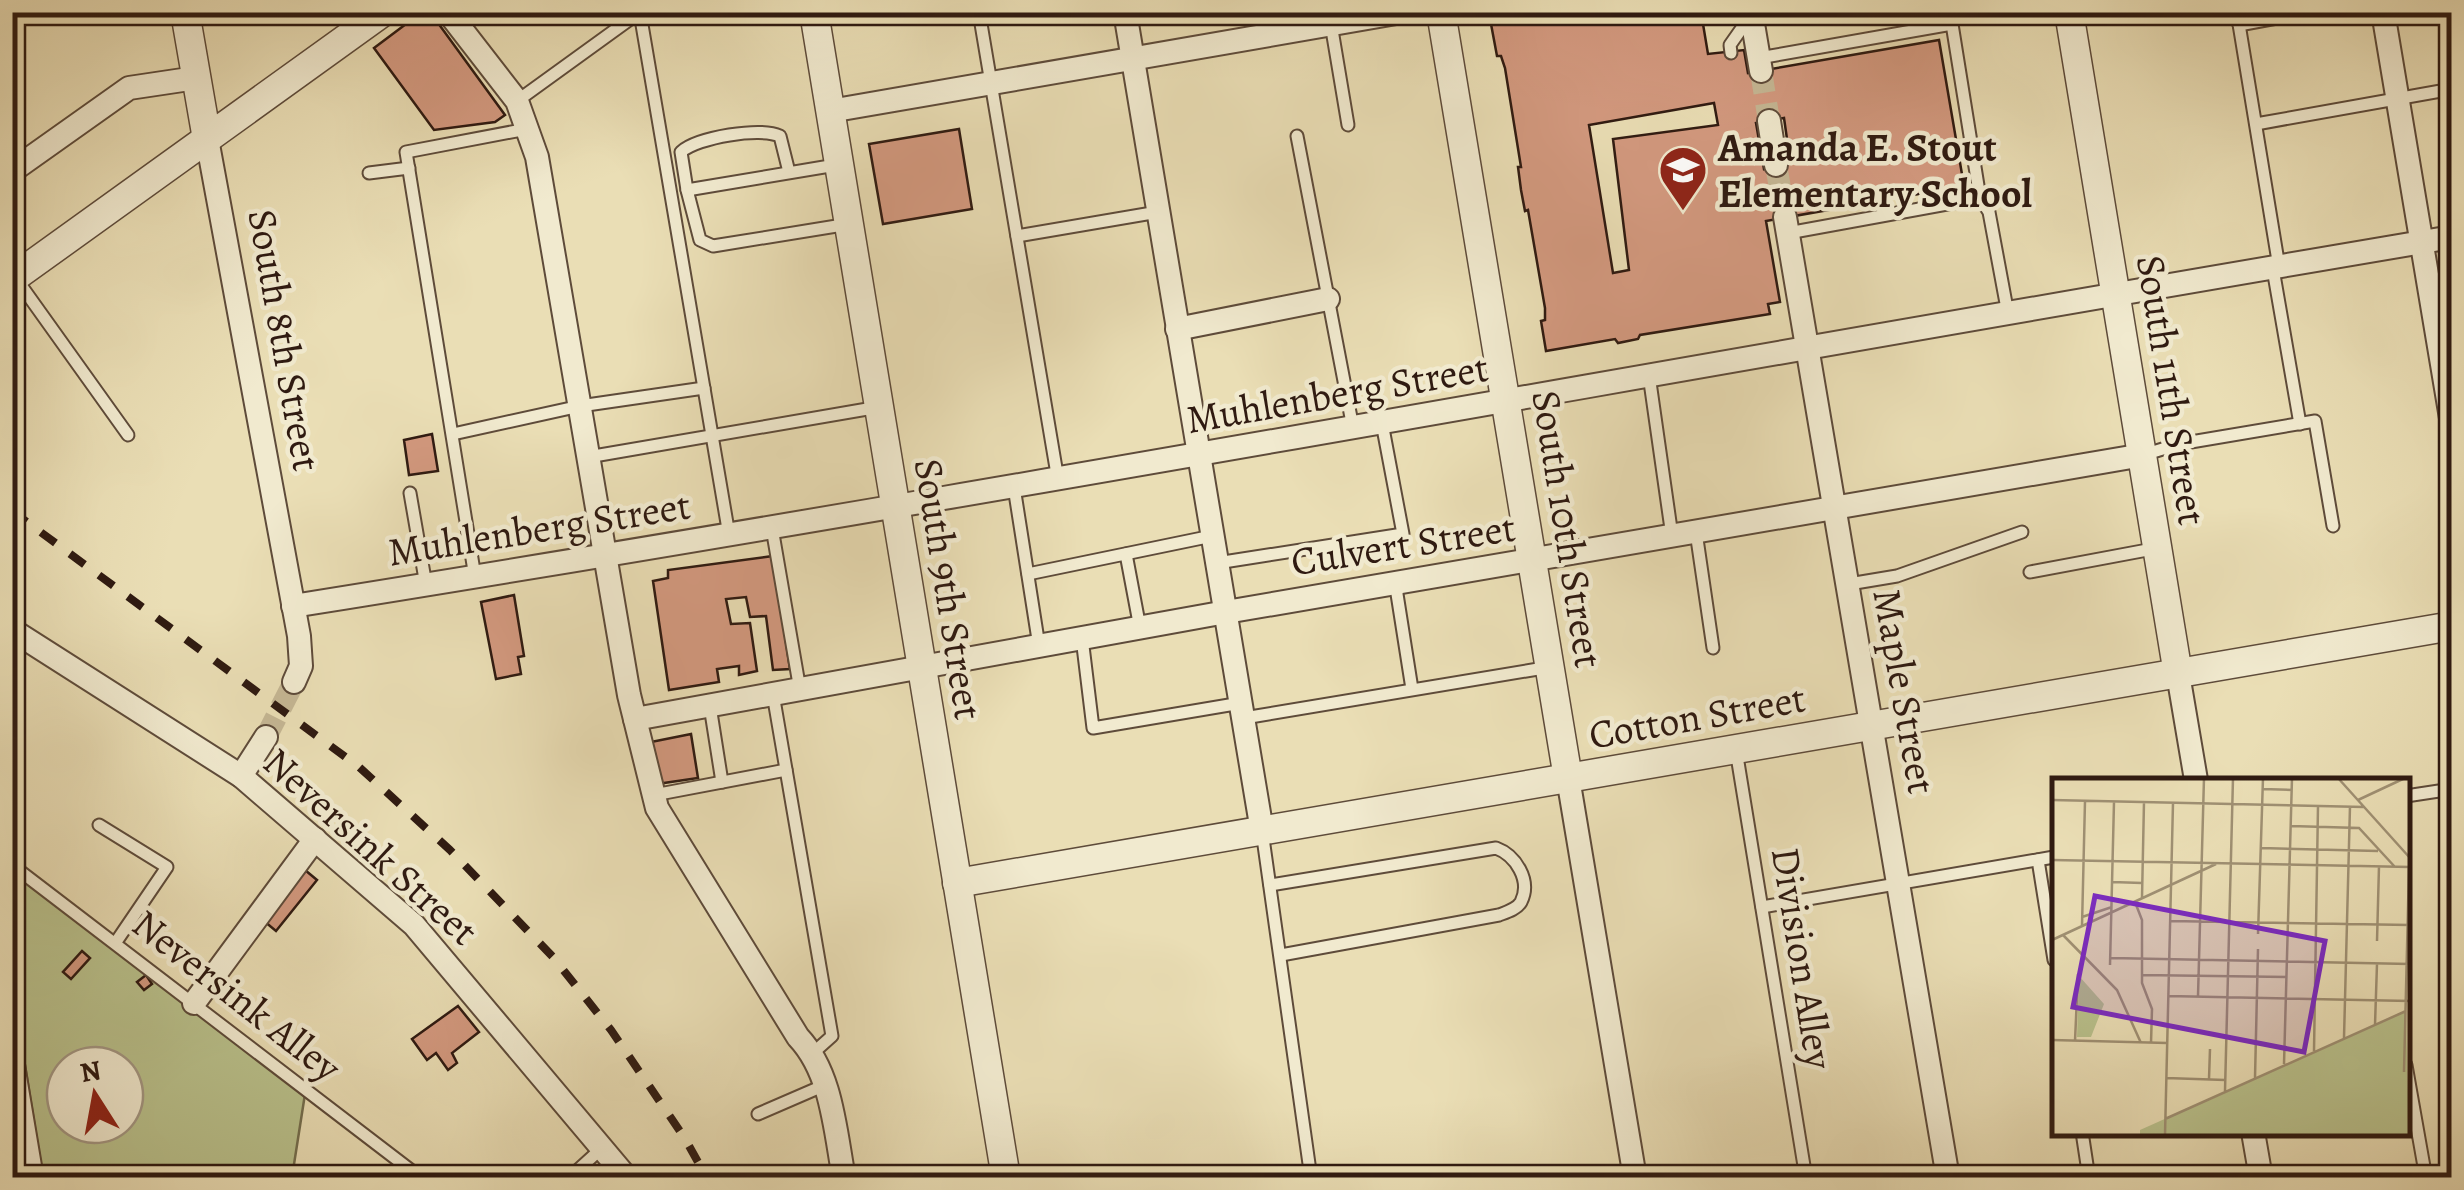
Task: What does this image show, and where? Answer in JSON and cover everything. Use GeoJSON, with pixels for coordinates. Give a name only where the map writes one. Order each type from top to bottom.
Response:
{"type":"FeatureCollection","features":[{"type":"Feature","properties":{"kind":"street","name":"South 8th Street"},"geometry":{"type":"LineString","coordinates":[[185,12],[293,606],[300,666],[294,682]]}},
{"type":"Feature","properties":{"kind":"street"},"geometry":{"type":"LineString","coordinates":[[448,12],[517,101],[538,157],[605,556],[635,720],[657,808],[798,1038],[813,1053],[844,1178]]}},
{"type":"Feature","properties":{"kind":"street","name":"South 9th Street"},"geometry":{"type":"LineString","coordinates":[[814,12],[1006,1178]]}},
{"type":"Feature","properties":{"kind":"street"},"geometry":{"type":"LineString","coordinates":[[1125,12],[1262,831]]}},
{"type":"Feature","properties":{"kind":"street"},"geometry":{"type":"LineString","coordinates":[[830,111],[1132,60],[1274,24],[1402,12]]}},
{"type":"Feature","properties":{"kind":"street","name":"South 10th Street"},"geometry":{"type":"LineString","coordinates":[[1441,12],[1636,1178]]}},
{"type":"Feature","properties":{"kind":"street","name":"South 11th Street"},"geometry":{"type":"LineString","coordinates":[[2069,12],[2196,778]]}},
{"type":"Feature","properties":{"kind":"street"},"geometry":{"type":"LineString","coordinates":[[2383,12],[2452,424]]}},
{"type":"Feature","properties":{"kind":"street"},"geometry":{"type":"LineString","coordinates":[[1751,14],[1760,64]]}},
{"type":"Feature","properties":{"kind":"street"},"geometry":{"type":"LineString","coordinates":[[14,278],[367,18]]}},
{"type":"Feature","properties":{"kind":"street"},"geometry":{"type":"LineString","coordinates":[[12,172],[129,88],[196,78]]}},
{"type":"Feature","properties":{"kind":"street"},"geometry":{"type":"LineString","coordinates":[[1769,121],[1776,164]]}},
{"type":"Feature","properties":{"kind":"street","name":"Maple Street"},"geometry":{"type":"LineString","coordinates":[[1787,225],[1948,1178]]}},
{"type":"Feature","properties":{"kind":"street","name":"Muhlenberg Street"},"geometry":{"type":"LineString","coordinates":[[293,606],[1199,456],[2452,237]]}},
{"type":"Feature","properties":{"kind":"street"},"geometry":{"type":"LineString","coordinates":[[1178,329],[1328,299]]}},
{"type":"Feature","properties":{"kind":"street","name":"Culvert Street"},"geometry":{"type":"LineString","coordinates":[[635,720],[1226,612],[2142,455]]}},
{"type":"Feature","properties":{"kind":"street","name":"Cotton Street"},"geometry":{"type":"LineString","coordinates":[[956,883],[2452,626]]}},
{"type":"Feature","properties":{"kind":"street","name":"Neversink Street"},"geometry":{"type":"LineString","coordinates":[[12,630],[241,776],[315,838],[436,948],[626,1178]]}},
{"type":"Feature","properties":{"kind":"street"},"geometry":{"type":"LineString","coordinates":[[241,776],[266,737]]}},
{"type":"Feature","properties":{"kind":"street"},"geometry":{"type":"LineString","coordinates":[[194,1002],[315,838]]}},
{"type":"Feature","properties":{"kind":"street"},"geometry":{"type":"LineString","coordinates":[[12,1059],[32,1178]]}},
{"type":"Feature","properties":{"kind":"street"},"geometry":{"type":"LineString","coordinates":[[2253,1135],[2260,1178]]}},
{"type":"Feature","properties":{"kind":"lane"},"geometry":{"type":"LineString","coordinates":[[979,12],[1058,480]]}},
{"type":"Feature","properties":{"kind":"lane"},"geometry":{"type":"LineString","coordinates":[[2310,12],[2238,19],[2300,424],[2315,422],[2333,526]]}},
{"type":"Feature","properties":{"kind":"lane"},"geometry":{"type":"LineString","coordinates":[[517,101],[640,13],[729,535]]}},
{"type":"Feature","properties":{"kind":"lane"},"geometry":{"type":"LineString","coordinates":[[1731,53],[1730,46],[1751,14]]}},
{"type":"Feature","properties":{"kind":"lane"},"geometry":{"type":"LineString","coordinates":[[1760,64],[1952,18],[1980,198],[1989,212],[2008,314]]}},
{"type":"Feature","properties":{"kind":"lane"},"geometry":{"type":"LineString","coordinates":[[1330,19],[1348,125]]}},
{"type":"Feature","properties":{"kind":"lane"},"geometry":{"type":"LineString","coordinates":[[2256,124],[2452,89]]}},
{"type":"Feature","properties":{"kind":"lane"},"geometry":{"type":"LineString","coordinates":[[475,577],[406,152],[527,129]]}},
{"type":"Feature","properties":{"kind":"lane"},"geometry":{"type":"LineString","coordinates":[[789,172],[780,136],[767,130],[691,144],[681,152],[700,240],[713,246],[849,224]]}},
{"type":"Feature","properties":{"kind":"lane"},"geometry":{"type":"LineString","coordinates":[[1297,136],[1353,428]]}},
{"type":"Feature","properties":{"kind":"lane"},"geometry":{"type":"LineString","coordinates":[[687,190],[838,164]]}},
{"type":"Feature","properties":{"kind":"lane"},"geometry":{"type":"LineString","coordinates":[[369,173],[409,168]]}},
{"type":"Feature","properties":{"kind":"lane"},"geometry":{"type":"LineString","coordinates":[[1787,225],[1980,198]]}},
{"type":"Feature","properties":{"kind":"lane"},"geometry":{"type":"LineString","coordinates":[[1016,236],[1158,212]]}},
{"type":"Feature","properties":{"kind":"lane"},"geometry":{"type":"LineString","coordinates":[[14,278],[128,435]]}},
{"type":"Feature","properties":{"kind":"lane"},"geometry":{"type":"LineString","coordinates":[[1649,375],[1713,648]]}},
{"type":"Feature","properties":{"kind":"lane"},"geometry":{"type":"LineString","coordinates":[[452,434],[580,406],[704,388]]}},
{"type":"Feature","properties":{"kind":"lane"},"geometry":{"type":"LineString","coordinates":[[588,456],[878,407]]}},
{"type":"Feature","properties":{"kind":"lane"},"geometry":{"type":"LineString","coordinates":[[1217,563],[1403,534],[1382,423]]}},
{"type":"Feature","properties":{"kind":"lane","name":"Culvert Street"},"geometry":{"type":"LineString","coordinates":[[2142,455],[2179,444],[2300,424]]}},
{"type":"Feature","properties":{"kind":"lane"},"geometry":{"type":"LineString","coordinates":[[1014,487],[1039,646]]}},
{"type":"Feature","properties":{"kind":"lane"},"geometry":{"type":"LineString","coordinates":[[410,492],[426,584]]}},
{"type":"Feature","properties":{"kind":"lane"},"geometry":{"type":"LineString","coordinates":[[772,528],[800,690]]}},
{"type":"Feature","properties":{"kind":"lane"},"geometry":{"type":"LineString","coordinates":[[1849,584],[1897,576],[2022,532]]}},
{"type":"Feature","properties":{"kind":"lane"},"geometry":{"type":"LineString","coordinates":[[1028,574],[1212,536]]}},
{"type":"Feature","properties":{"kind":"lane"},"geometry":{"type":"LineString","coordinates":[[2030,572],[2158,548]]}},
{"type":"Feature","properties":{"kind":"lane"},"geometry":{"type":"LineString","coordinates":[[1126,554],[1140,628]]}},
{"type":"Feature","properties":{"kind":"lane"},"geometry":{"type":"LineString","coordinates":[[1398,583],[1412,689]]}},
{"type":"Feature","properties":{"kind":"lane"},"geometry":{"type":"LineString","coordinates":[[1082,638],[1092,728],[1412,689],[1550,667]]}},
{"type":"Feature","properties":{"kind":"lane"},"geometry":{"type":"LineString","coordinates":[[773,694],[832,1036],[813,1053]]}},
{"type":"Feature","properties":{"kind":"lane"},"geometry":{"type":"LineString","coordinates":[[710,706],[722,782]]}},
{"type":"Feature","properties":{"kind":"lane","name":"Division Alley"},"geometry":{"type":"LineString","coordinates":[[1736,750],[1806,1178]]}},
{"type":"Feature","properties":{"kind":"lane"},"geometry":{"type":"LineString","coordinates":[[654,795],[786,770]]}},
{"type":"Feature","properties":{"kind":"lane"},"geometry":{"type":"LineString","coordinates":[[2409,795],[2452,788]]}},
{"type":"Feature","properties":{"kind":"lane"},"geometry":{"type":"LineString","coordinates":[[99,824],[166,868],[116,942]]}},
{"type":"Feature","properties":{"kind":"lane"},"geometry":{"type":"LineString","coordinates":[[1262,831],[1311,1178]]}},
{"type":"Feature","properties":{"kind":"lane"},"geometry":{"type":"LineString","coordinates":[[1270,885],[1496,848],[1510,853],[1518,864],[1523,886],[1521,902],[1500,915],[1281,955]]}},
{"type":"Feature","properties":{"kind":"lane"},"geometry":{"type":"LineString","coordinates":[[1762,907],[2052,857]]}},
{"type":"Feature","properties":{"kind":"lane"},"geometry":{"type":"LineString","coordinates":[[2038,860],[2052,948]]}},
{"type":"Feature","properties":{"kind":"lane","name":"Neversink Alley"},"geometry":{"type":"LineString","coordinates":[[12,865],[422,1178]]}},
{"type":"Feature","properties":{"kind":"lane"},"geometry":{"type":"LineString","coordinates":[[2409,1082],[2426,1178]]}},
{"type":"Feature","properties":{"kind":"lane"},"geometry":{"type":"LineString","coordinates":[[758,1114],[824,1085]]}},
{"type":"Feature","properties":{"kind":"lane"},"geometry":{"type":"LineString","coordinates":[[2082,1135],[2089,1178]]}},
{"type":"Feature","properties":{"kind":"lane"},"geometry":{"type":"LineString","coordinates":[[569,1178],[602,1148]]}},
{"type":"Feature","properties":{"kind":"green space"},"geometry":{"type":"Polygon","coordinates":[[[12,870],[305,1094],[292,1177],[43,1177],[13,991],[12,870]]]}},
{"type":"Feature","properties":{"kind":"building"},"geometry":{"type":"Polygon","coordinates":[[[422,12],[430,12],[505,115],[495,122],[434,130],[374,48],[422,12]]]}},
{"type":"Feature","properties":{"kind":"building","name":"Amanda E. Stout Elementary School"},"geometry":{"type":"Polygon","coordinates":[[[1556,12],[1701,12],[1708,54],[1744,50],[1748,73],[1939,40],[1964,186],[1766,221],[1780,302],[1768,304],[1770,314],[1640,335],[1638,339],[1618,343],[1615,339],[1546,351],[1541,321],[1545,320],[1545,308],[1521,190],[1505,68],[1501,56],[1497,56],[1491,24],[1556,12]],[[1714,103],[1589,125],[1613,273],[1629,270],[1613,139],[1718,125],[1714,103]],[[1784,118],[1756,123],[1764,169],[1790,160],[1784,118]]]}},
{"type":"Feature","properties":{"kind":"building"},"geometry":{"type":"Polygon","coordinates":[[[959,129],[972,209],[883,224],[869,144],[959,129]]]}},
{"type":"Feature","properties":{"kind":"building"},"geometry":{"type":"Polygon","coordinates":[[[432,434],[438,471],[409,475],[404,440],[432,434]]]}},
{"type":"Feature","properties":{"kind":"building"},"geometry":{"type":"Polygon","coordinates":[[[773,556],[790,669],[773,670],[766,616],[750,617],[746,597],[726,599],[731,624],[750,623],[757,671],[739,675],[739,666],[717,669],[719,682],[669,690],[653,581],[668,578],[668,570],[773,556]]]}},
{"type":"Feature","properties":{"kind":"building"},"geometry":{"type":"Polygon","coordinates":[[[514,595],[524,656],[518,657],[521,674],[496,679],[481,602],[514,595]]]}},
{"type":"Feature","properties":{"kind":"building"},"geometry":{"type":"Polygon","coordinates":[[[691,734],[698,778],[657,784],[651,742],[691,734]]]}},
{"type":"Feature","properties":{"kind":"building"},"geometry":{"type":"Polygon","coordinates":[[[305,870],[317,880],[276,931],[264,921],[305,870]]]}},
{"type":"Feature","properties":{"kind":"building"},"geometry":{"type":"Polygon","coordinates":[[[82,951],[90,958],[71,979],[63,972],[82,951]]]}},
{"type":"Feature","properties":{"kind":"building"},"geometry":{"type":"Polygon","coordinates":[[[146,975],[152,984],[144,990],[137,982],[146,975]]]}},
{"type":"Feature","properties":{"kind":"building"},"geometry":{"type":"Polygon","coordinates":[[[458,1006],[479,1032],[452,1053],[457,1063],[448,1070],[436,1053],[427,1060],[412,1039],[458,1006]]]}},
{"type":"Feature","properties":{"kind":"tunnel"},"geometry":{"type":"LineString","coordinates":[[1761,71],[1769,121]]}},
{"type":"Feature","properties":{"kind":"tunnel"},"geometry":{"type":"LineString","coordinates":[[1776,165],[1785,217]]}},
{"type":"Feature","properties":{"kind":"tunnel"},"geometry":{"type":"LineString","coordinates":[[266,737],[294,682]]}},
{"type":"Feature","properties":{"kind":"railway"},"geometry":{"type":"LineString","coordinates":[[12,511],[359,767],[450,850],[553,957],[611,1030],[684,1137],[707,1178]]}},
{"type":"Feature","properties":{"kind":"place","name":"Amanda E. Stout Elementary School"},"geometry":{"type":"Point","coordinates":[1683,212]}}]}
